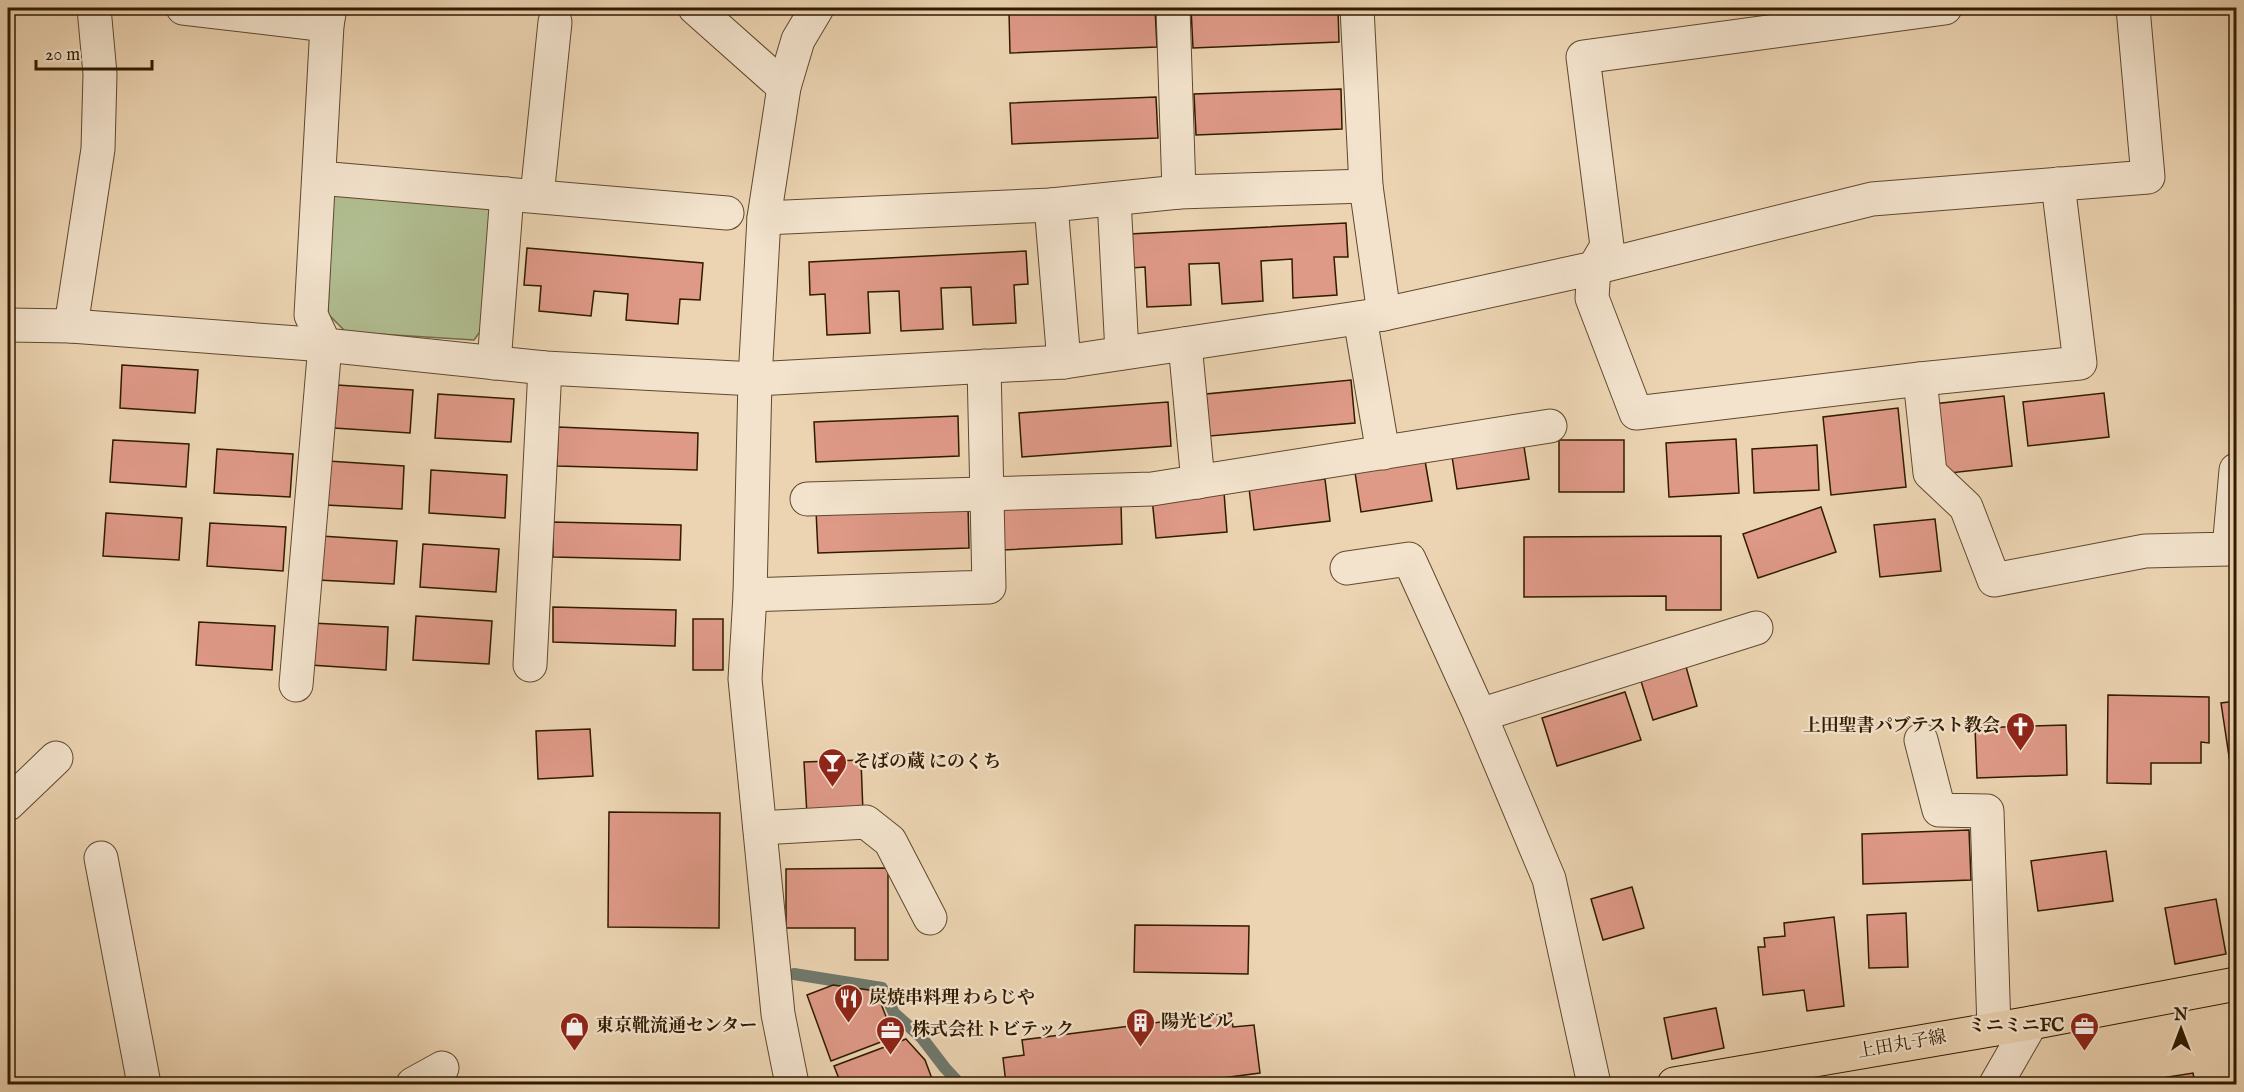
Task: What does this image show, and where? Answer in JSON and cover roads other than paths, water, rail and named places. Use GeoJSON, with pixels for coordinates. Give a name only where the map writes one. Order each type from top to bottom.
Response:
{"type":"FeatureCollection","features":[{"type":"Feature","properties":{"kind":"main road","name":"上田丸子線"},"geometry":{"type":"LineString","coordinates":[[1674,1084],[2031,1023],[2236,984]]}},
{"type":"Feature","properties":{"kind":"street"},"geometry":{"type":"LineString","coordinates":[[71,326],[98,149],[100,74],[94,8]]}},
{"type":"Feature","properties":{"kind":"street"},"geometry":{"type":"LineString","coordinates":[[183,8],[329,16],[311,315],[325,345],[296,685]]}},
{"type":"Feature","properties":{"kind":"street"},"geometry":{"type":"LineString","coordinates":[[695,8],[784,87]]}},
{"type":"Feature","properties":{"kind":"street"},"geometry":{"type":"LineString","coordinates":[[792,1084],[778,1014],[745,680],[750,595],[755,379],[764,218],[784,87],[798,40],[817,8]]}},
{"type":"Feature","properties":{"kind":"street"},"geometry":{"type":"LineString","coordinates":[[1173,8],[1179,192]]}},
{"type":"Feature","properties":{"kind":"street"},"geometry":{"type":"LineString","coordinates":[[1357,8],[1372,316],[1383,453]]}},
{"type":"Feature","properties":{"kind":"street"},"geometry":{"type":"LineString","coordinates":[[1945,8],[1583,57],[1607,246],[1593,268],[1593,298],[1636,413],[1920,379],[2080,363],[2058,184]]}},
{"type":"Feature","properties":{"kind":"street"},"geometry":{"type":"LineString","coordinates":[[8,324],[71,326],[325,345],[545,368],[755,379],[1064,362],[1372,316],[1593,268],[1872,199],[2148,177],[2133,8]]}},
{"type":"Feature","properties":{"kind":"street"},"geometry":{"type":"LineString","coordinates":[[494,363],[522,195],[555,22]]}},
{"type":"Feature","properties":{"kind":"street"},"geometry":{"type":"LineString","coordinates":[[320,178],[728,213]]}},
{"type":"Feature","properties":{"kind":"street"},"geometry":{"type":"LineString","coordinates":[[764,218],[1051,205],[1179,192],[1366,186]]}},
{"type":"Feature","properties":{"kind":"street"},"geometry":{"type":"LineString","coordinates":[[1114,198],[1122,353]]}},
{"type":"Feature","properties":{"kind":"street"},"geometry":{"type":"LineString","coordinates":[[1051,205],[1064,362]]}},
{"type":"Feature","properties":{"kind":"street"},"geometry":{"type":"LineString","coordinates":[[1185,344],[1198,482]]}},
{"type":"Feature","properties":{"kind":"street"},"geometry":{"type":"LineString","coordinates":[[750,595],[988,587],[984,366]]}},
{"type":"Feature","properties":{"kind":"street"},"geometry":{"type":"LineString","coordinates":[[530,665],[545,368]]}},
{"type":"Feature","properties":{"kind":"street"},"geometry":{"type":"LineString","coordinates":[[1920,379],[1930,473],[1966,507],[1994,580],[2145,551],[2229,549],[2236,470]]}},
{"type":"Feature","properties":{"kind":"street"},"geometry":{"type":"LineString","coordinates":[[807,499],[1152,489],[1550,426]]}},
{"type":"Feature","properties":{"kind":"street"},"geometry":{"type":"LineString","coordinates":[[1347,568],[1409,559],[1480,715],[1549,879],[1594,1084]]}},
{"type":"Feature","properties":{"kind":"street"},"geometry":{"type":"LineString","coordinates":[[1480,715],[1756,628]]}},
{"type":"Feature","properties":{"kind":"street"},"geometry":{"type":"LineString","coordinates":[[1921,740],[1939,810],[1987,811],[1994,1029]]}},
{"type":"Feature","properties":{"kind":"street"},"geometry":{"type":"LineString","coordinates":[[8,804],[56,758]]}},
{"type":"Feature","properties":{"kind":"street"},"geometry":{"type":"LineString","coordinates":[[759,828],[866,822],[890,841],[930,918]]}},
{"type":"Feature","properties":{"kind":"street"},"geometry":{"type":"LineString","coordinates":[[101,858],[144,1084]]}},
{"type":"Feature","properties":{"kind":"street"},"geometry":{"type":"LineString","coordinates":[[1996,1084],[2031,1023]]}},
{"type":"Feature","properties":{"kind":"street"},"geometry":{"type":"LineString","coordinates":[[413,1084],[441,1068]]}},
{"type":"Feature","properties":{"kind":"waterway"},"geometry":{"type":"LineString","coordinates":[[794,974],[882,988],[894,1013],[922,1038],[960,1084]]}},
{"type":"Feature","properties":{"kind":"place","name":"上田聖書パブテスト教会"},"geometry":{"type":"Point","coordinates":[2021,752]}},
{"type":"Feature","properties":{"kind":"place","name":"そばの蔵 にのくち"},"geometry":{"type":"Point","coordinates":[832,788]}},
{"type":"Feature","properties":{"kind":"place","name":"炭焼串料理 わらじや"},"geometry":{"type":"Point","coordinates":[848,1024]}},
{"type":"Feature","properties":{"kind":"place","name":"陽光ビル"},"geometry":{"type":"Point","coordinates":[1140,1048]}},
{"type":"Feature","properties":{"kind":"place","name":"東京靴流通センター"},"geometry":{"type":"Point","coordinates":[575,1052]}},
{"type":"Feature","properties":{"kind":"place","name":"ミニミニFC"},"geometry":{"type":"Point","coordinates":[2085,1052]}},
{"type":"Feature","properties":{"kind":"place","name":"株式会社トビテック"},"geometry":{"type":"Point","coordinates":[891,1056]}}]}
